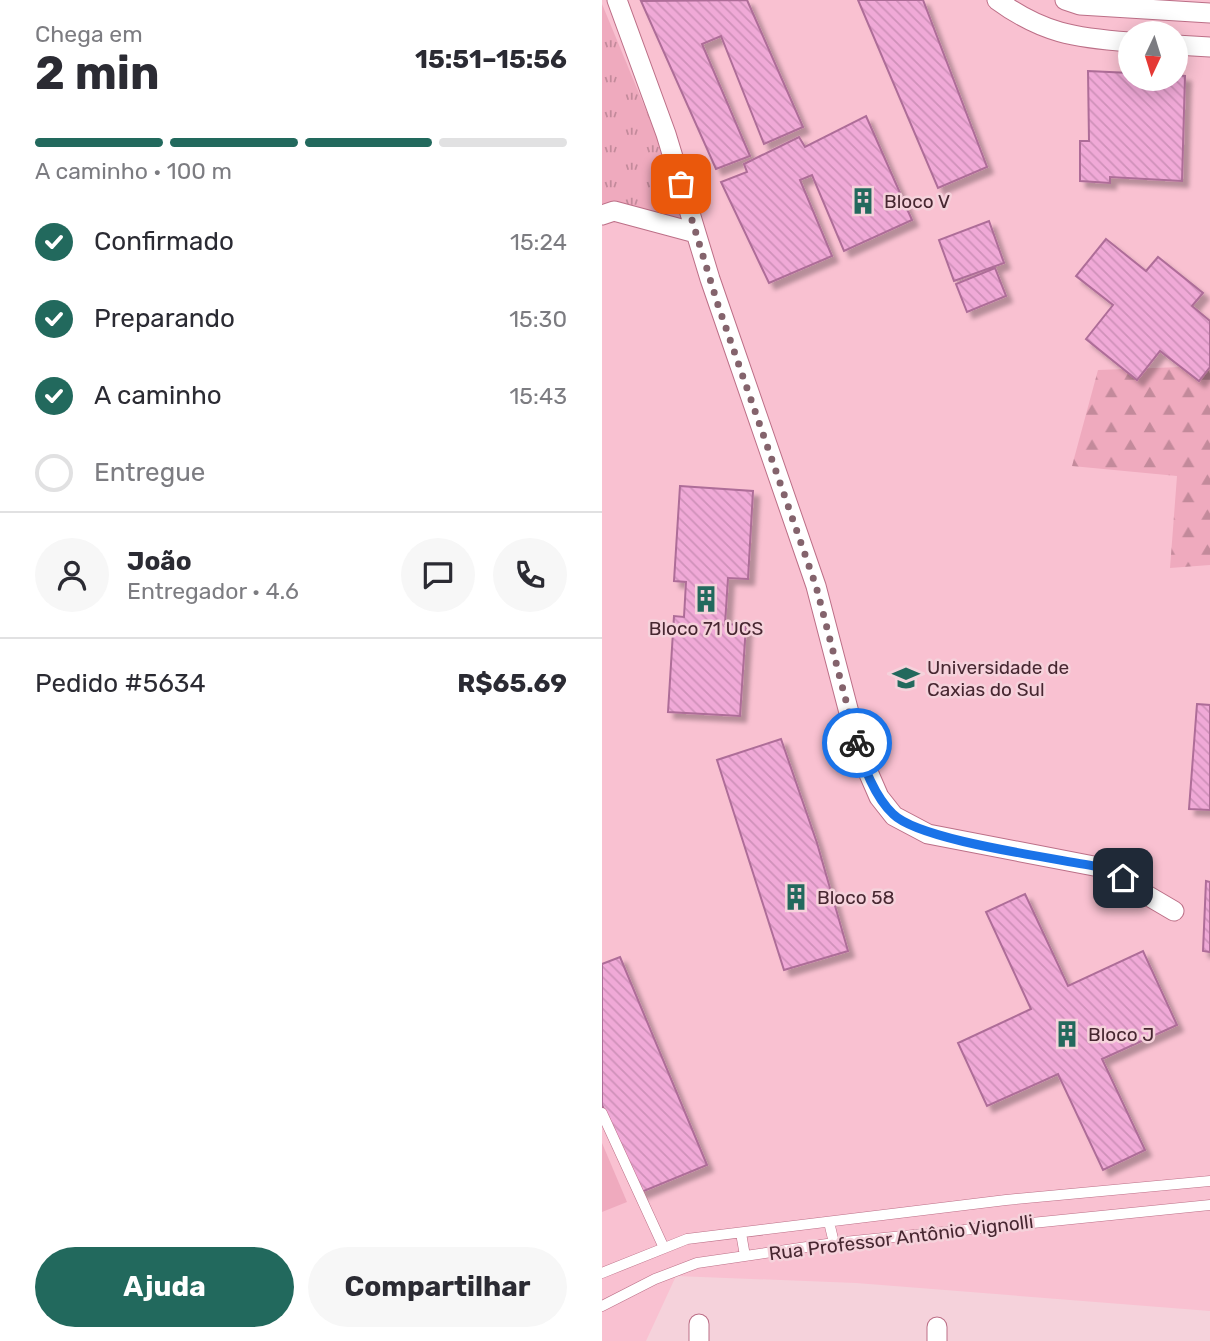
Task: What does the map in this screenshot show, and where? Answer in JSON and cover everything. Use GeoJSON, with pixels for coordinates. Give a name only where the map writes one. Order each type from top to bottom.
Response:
{"type":"FeatureCollection","features":[{"type":"Feature","properties":{"kind":"street"},"geometry":{"type":"LineString","coordinates":[[617,0],[666,134],[696,233],[816,586],[859,751],[879,797],[894,816],[928,834],[1099,867],[1174,911]]}},
{"type":"Feature","properties":{"kind":"street"},"geometry":{"type":"LineString","coordinates":[[997,0],[1026,21],[1081,39],[1118,41]]}},
{"type":"Feature","properties":{"kind":"street"},"geometry":{"type":"LineString","coordinates":[[1065,0],[1080,5],[1210,13]]}},
{"type":"Feature","properties":{"kind":"street"},"geometry":{"type":"LineString","coordinates":[[1188,46],[1210,47]]}},
{"type":"Feature","properties":{"kind":"street"},"geometry":{"type":"LineString","coordinates":[[602,215],[614,211],[696,233]]}},
{"type":"Feature","properties":{"kind":"lane"},"geometry":{"type":"LineString","coordinates":[[602,1113],[664,1248]]}},
{"type":"Feature","properties":{"kind":"lane","name":"Rua Professor Antônio Vignolli"},"geometry":{"type":"LineString","coordinates":[[602,1273],[687,1239],[1006,1200],[1210,1181]]}},
{"type":"Feature","properties":{"kind":"lane","name":"Rua Professor Antônio Vignolli"},"geometry":{"type":"LineString","coordinates":[[602,1306],[655,1279],[697,1263],[834,1243],[1210,1205]]}},
{"type":"Feature","properties":{"kind":"lane"},"geometry":{"type":"LineString","coordinates":[[829,1222],[834,1243]]}},
{"type":"Feature","properties":{"kind":"lane"},"geometry":{"type":"LineString","coordinates":[[741,1233],[745,1256]]}},
{"type":"Feature","properties":{"kind":"shaded area","name":"Universidade de Caxias do Sul"},"geometry":{"type":"Polygon","coordinates":[[[602,0],[1210,0],[1210,1311],[856,1283],[676,1276],[646,1341],[602,1341],[602,0]]]}},
{"type":"Feature","properties":{"kind":"green space"},"geometry":{"type":"Polygon","coordinates":[[[602,4],[672,173],[687,224],[602,209],[602,4]]]}},
{"type":"Feature","properties":{"kind":"green space"},"geometry":{"type":"Polygon","coordinates":[[[1210,366],[1210,565],[1170,568],[1177,476],[1072,466],[1098,370],[1210,366]]]}},
{"type":"Feature","properties":{"kind":"green space"},"geometry":{"type":"Polygon","coordinates":[[[602,1143],[627,1202],[602,1212],[602,1143]]]}},
{"type":"Feature","properties":{"kind":"building"},"geometry":{"type":"Polygon","coordinates":[[[747,0],[803,127],[764,144],[721,36],[702,44],[750,156],[716,169],[641,1],[747,0]]]}},
{"type":"Feature","properties":{"kind":"building"},"geometry":{"type":"Polygon","coordinates":[[[858,0],[923,0],[987,167],[938,188],[858,0]]]}},
{"type":"Feature","properties":{"kind":"building"},"geometry":{"type":"Polygon","coordinates":[[[1088,71],[1118,72],[1118,91],[1185,91],[1182,181],[1110,177],[1110,183],[1080,181],[1080,141],[1089,141],[1088,71]]]}},
{"type":"Feature","properties":{"kind":"building","name":"Bloco V"},"geometry":{"type":"Polygon","coordinates":[[[866,116],[912,220],[844,251],[812,175],[800,180],[832,256],[769,283],[721,182],[747,172],[744,164],[799,137],[805,147],[866,116]]]}},
{"type":"Feature","properties":{"kind":"building"},"geometry":{"type":"Polygon","coordinates":[[[989,221],[1004,263],[954,281],[939,240],[989,221]]]}},
{"type":"Feature","properties":{"kind":"building"},"geometry":{"type":"Polygon","coordinates":[[[1106,239],[1146,271],[1158,257],[1203,293],[1192,306],[1210,321],[1210,367],[1199,381],[1160,351],[1137,380],[1086,339],[1113,305],[1076,276],[1106,239]]]}},
{"type":"Feature","properties":{"kind":"building"},"geometry":{"type":"Polygon","coordinates":[[[995,268],[1006,296],[967,312],[956,284],[995,268]]]}},
{"type":"Feature","properties":{"kind":"building","name":"Bloco 71 UCS"},"geometry":{"type":"Polygon","coordinates":[[[680,486],[753,491],[748,579],[728,578],[725,624],[746,625],[740,716],[668,712],[674,616],[684,617],[686,582],[674,581],[680,486]]]}},
{"type":"Feature","properties":{"kind":"building"},"geometry":{"type":"Polygon","coordinates":[[[1197,704],[1210,705],[1210,810],[1189,809],[1197,704]]]}},
{"type":"Feature","properties":{"kind":"building","name":"Bloco 58"},"geometry":{"type":"Polygon","coordinates":[[[781,739],[817,843],[848,951],[784,970],[717,760],[781,739]]]}},
{"type":"Feature","properties":{"kind":"building"},"geometry":{"type":"Polygon","coordinates":[[[1206,881],[1210,882],[1210,952],[1203,951],[1206,881]]]}},
{"type":"Feature","properties":{"kind":"building","name":"Bloco J"},"geometry":{"type":"Polygon","coordinates":[[[1025,894],[1068,986],[1143,951],[1177,1025],[1102,1059],[1145,1150],[1103,1170],[1058,1074],[987,1106],[958,1043],[1031,1009],[986,912],[1025,894]]]}},
{"type":"Feature","properties":{"kind":"building"},"geometry":{"type":"Polygon","coordinates":[[[620,957],[707,1165],[639,1193],[602,1105],[602,964],[620,957]]]}},
{"type":"Feature","properties":{"kind":"way so far"},"geometry":{"type":"LineString","coordinates":[[681,184],[718,305],[816,586],[857,743]]}},
{"type":"Feature","properties":{"kind":"place","name":"Bloco V"},"geometry":{"type":"Point","coordinates":[863,201]}},
{"type":"Feature","properties":{"kind":"place","name":"Bloco 71 UCS"},"geometry":{"type":"Point","coordinates":[706,599]}},
{"type":"Feature","properties":{"kind":"place","name":"Universidade de Caxias do Sul"},"geometry":{"type":"Point","coordinates":[906,678]}},
{"type":"Feature","properties":{"kind":"place","name":"Bloco 58"},"geometry":{"type":"Point","coordinates":[796,897]}},
{"type":"Feature","properties":{"kind":"place","name":"Bloco J"},"geometry":{"type":"Point","coordinates":[1067,1034]}},
{"type":"Feature","properties":{"kind":"route"},"geometry":{"type":"LineString","coordinates":[[857,743],[879,797],[894,816],[928,834],[1099,867],[1123,878]]}}]}
